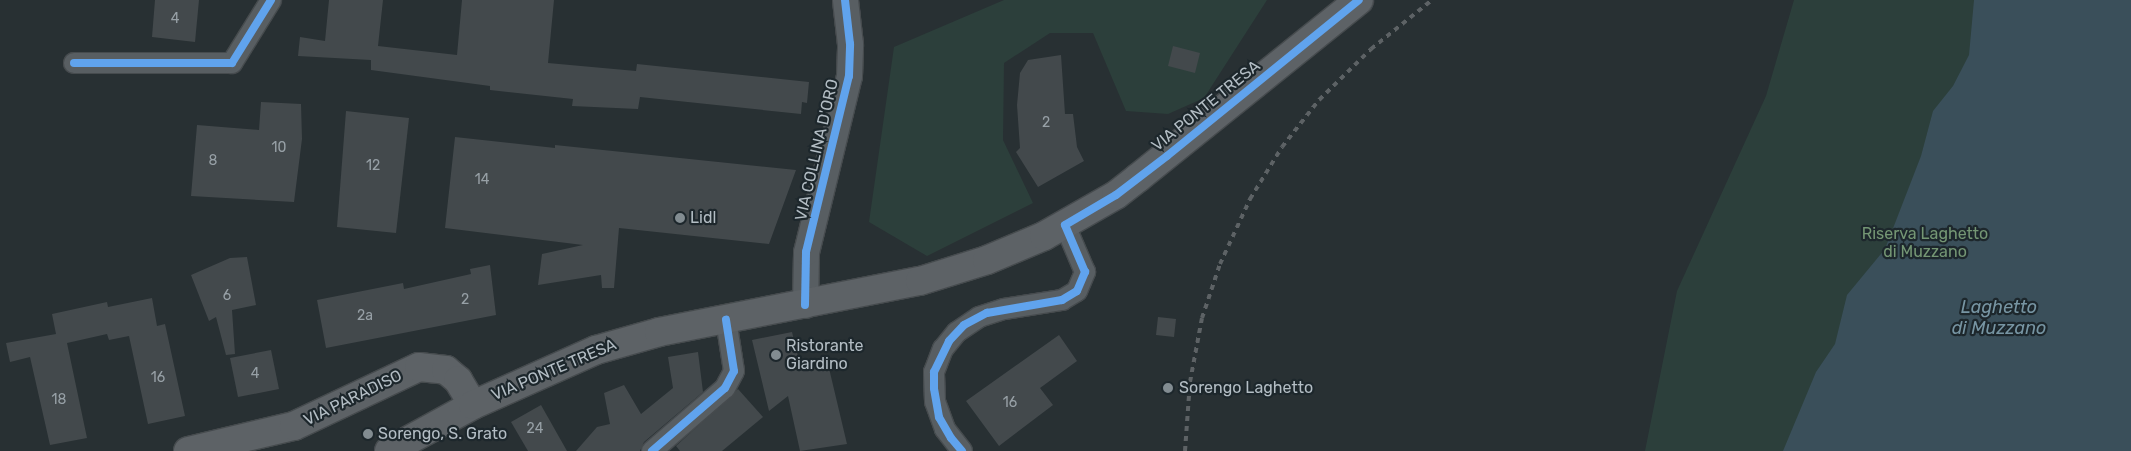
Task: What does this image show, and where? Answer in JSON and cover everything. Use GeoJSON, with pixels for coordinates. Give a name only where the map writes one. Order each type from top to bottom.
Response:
{"type":"FeatureCollection","features":[{"type":"Feature","properties":{"kind":"main road","name":"VIA PONTE TRESA"},"geometry":{"type":"LineString","coordinates":[[389,451],[473,405],[596,350],[659,332],[806,305],[954,272],[1007,252],[1065,225],[1116,195],[1167,156],[1359,0]]}},
{"type":"Feature","properties":{"kind":"main road","name":"VIA PARADISO"},"geometry":{"type":"LineString","coordinates":[[188,451],[294,426],[419,367],[446,370],[458,380],[473,405]]}},
{"type":"Feature","properties":{"kind":"street"},"geometry":{"type":"LineString","coordinates":[[74,63],[232,63],[271,0]]}},
{"type":"Feature","properties":{"kind":"street","name":"VIA COLLINA D'ORO"},"geometry":{"type":"LineString","coordinates":[[806,305],[806,252],[849,76],[850,44],[845,0]]}},
{"type":"Feature","properties":{"kind":"street"},"geometry":{"type":"LineString","coordinates":[[962,451],[945,429],[935,402],[934,372],[943,349],[957,332],[979,316],[1004,309],[1062,300],[1077,291],[1084,272],[1065,225]]}},
{"type":"Feature","properties":{"kind":"street"},"geometry":{"type":"LineString","coordinates":[[652,451],[725,388],[734,372],[726,320]]}},
{"type":"Feature","properties":{"kind":"green space"},"geometry":{"type":"Polygon","coordinates":[[[1004,0],[1267,0],[1204,98],[1168,114],[1126,111],[1093,33],[1050,33],[1004,63],[1003,140],[1033,203],[927,256],[869,222],[894,47],[1004,0]]]}},
{"type":"Feature","properties":{"kind":"green space","name":"Riserva Laghetto di Muzzano"},"geometry":{"type":"Polygon","coordinates":[[[1794,0],[2131,0],[2131,451],[1645,451],[1677,291],[1766,96],[1794,0]]]}},
{"type":"Feature","properties":{"kind":"water","name":"Laghetto di Muzzano"},"geometry":{"type":"Polygon","coordinates":[[[1974,0],[2131,0],[2131,451],[1783,451],[1816,372],[1835,344],[1847,295],[1885,249],[1921,156],[1933,111],[1953,86],[1969,55],[1974,0]]]}},
{"type":"Feature","properties":{"kind":"building"},"geometry":{"type":"Polygon","coordinates":[[[155,0],[199,0],[195,42],[152,37],[155,0]]]}},
{"type":"Feature","properties":{"kind":"building"},"geometry":{"type":"Polygon","coordinates":[[[329,0],[383,0],[378,46],[457,55],[462,0],[554,0],[548,63],[636,71],[637,64],[809,82],[807,103],[802,102],[801,114],[640,97],[638,109],[572,106],[573,99],[490,90],[490,86],[371,70],[371,60],[298,56],[300,37],[325,41],[329,0]]]}},
{"type":"Feature","properties":{"kind":"building"},"geometry":{"type":"Polygon","coordinates":[[[1173,46],[1200,53],[1195,73],[1168,66],[1173,46]]]}},
{"type":"Feature","properties":{"kind":"building"},"geometry":{"type":"Polygon","coordinates":[[[1061,55],[1065,114],[1073,114],[1077,147],[1084,161],[1038,187],[1016,152],[1020,148],[1017,105],[1020,73],[1028,60],[1061,55]]]}},
{"type":"Feature","properties":{"kind":"building"},"geometry":{"type":"Polygon","coordinates":[[[261,102],[301,104],[302,139],[294,202],[191,196],[197,125],[259,130],[261,102]]]}},
{"type":"Feature","properties":{"kind":"building"},"geometry":{"type":"Polygon","coordinates":[[[346,111],[409,118],[396,233],[337,227],[346,111]]]}},
{"type":"Feature","properties":{"kind":"building"},"geometry":{"type":"Polygon","coordinates":[[[455,137],[555,148],[555,145],[796,170],[769,244],[619,228],[614,288],[602,288],[601,275],[538,285],[542,254],[583,245],[445,228],[455,137]]]}},
{"type":"Feature","properties":{"kind":"building"},"geometry":{"type":"Polygon","coordinates":[[[247,257],[256,305],[232,310],[235,354],[226,355],[216,317],[209,321],[191,275],[230,258],[247,257]]]}},
{"type":"Feature","properties":{"kind":"building"},"geometry":{"type":"Polygon","coordinates":[[[490,265],[496,315],[326,348],[317,300],[403,283],[404,289],[471,274],[470,269],[490,265]]]}},
{"type":"Feature","properties":{"kind":"building"},"geometry":{"type":"Polygon","coordinates":[[[152,298],[157,326],[165,324],[185,416],[148,424],[129,336],[109,340],[107,334],[67,343],[87,438],[50,445],[30,357],[10,362],[6,343],[56,334],[52,314],[107,302],[108,307],[152,298]]]}},
{"type":"Feature","properties":{"kind":"building"},"geometry":{"type":"Polygon","coordinates":[[[1158,317],[1176,319],[1174,337],[1156,335],[1158,317]]]}},
{"type":"Feature","properties":{"kind":"building"},"geometry":{"type":"Polygon","coordinates":[[[792,332],[801,369],[828,364],[847,444],[800,451],[788,396],[769,411],[752,340],[792,332]]]}},
{"type":"Feature","properties":{"kind":"building"},"geometry":{"type":"Polygon","coordinates":[[[1059,335],[1077,361],[1040,388],[1053,405],[999,446],[966,401],[1059,335]]]}},
{"type":"Feature","properties":{"kind":"building"},"geometry":{"type":"Polygon","coordinates":[[[271,350],[279,389],[238,397],[230,358],[271,350]]]}},
{"type":"Feature","properties":{"kind":"building"},"geometry":{"type":"Polygon","coordinates":[[[698,352],[703,392],[644,442],[640,451],[576,451],[597,427],[610,424],[604,393],[624,385],[641,414],[673,388],[668,357],[698,352]]]}},
{"type":"Feature","properties":{"kind":"building"},"geometry":{"type":"Polygon","coordinates":[[[738,389],[763,417],[722,451],[680,451],[676,446],[738,389]]]}},
{"type":"Feature","properties":{"kind":"building"},"geometry":{"type":"Polygon","coordinates":[[[541,405],[567,451],[528,451],[511,422],[541,405]]]}},
{"type":"Feature","properties":{"kind":"railway"},"geometry":{"type":"LineString","coordinates":[[1185,451],[1190,382],[1202,318],[1220,264],[1250,199],[1282,147],[1319,100],[1371,49],[1432,0]]}},
{"type":"Feature","properties":{"kind":"cycle path"},"geometry":{"type":"LineString","coordinates":[[74,63],[232,63],[271,0]]}},
{"type":"Feature","properties":{"kind":"cycle path"},"geometry":{"type":"LineString","coordinates":[[805,305],[806,252],[849,76],[850,44],[845,0]]}},
{"type":"Feature","properties":{"kind":"cycle path"},"geometry":{"type":"LineString","coordinates":[[962,451],[951,438],[939,417],[934,388],[934,372],[949,341],[964,325],[987,313],[1062,300],[1077,291],[1085,272],[1065,225],[1116,195],[1167,156],[1359,0]]}},
{"type":"Feature","properties":{"kind":"cycle path"},"geometry":{"type":"LineString","coordinates":[[652,451],[725,388],[734,371],[726,320]]}},
{"type":"Feature","properties":{"kind":"place","name":"Lidl"},"geometry":{"type":"Point","coordinates":[680,218]}},
{"type":"Feature","properties":{"kind":"place","name":"Ristorante Giardino"},"geometry":{"type":"Point","coordinates":[776,355]}},
{"type":"Feature","properties":{"kind":"place","name":"Sorengo Laghetto"},"geometry":{"type":"Point","coordinates":[1168,388]}},
{"type":"Feature","properties":{"kind":"place","name":"Sorengo, S. Grato"},"geometry":{"type":"Point","coordinates":[368,434]}}]}
